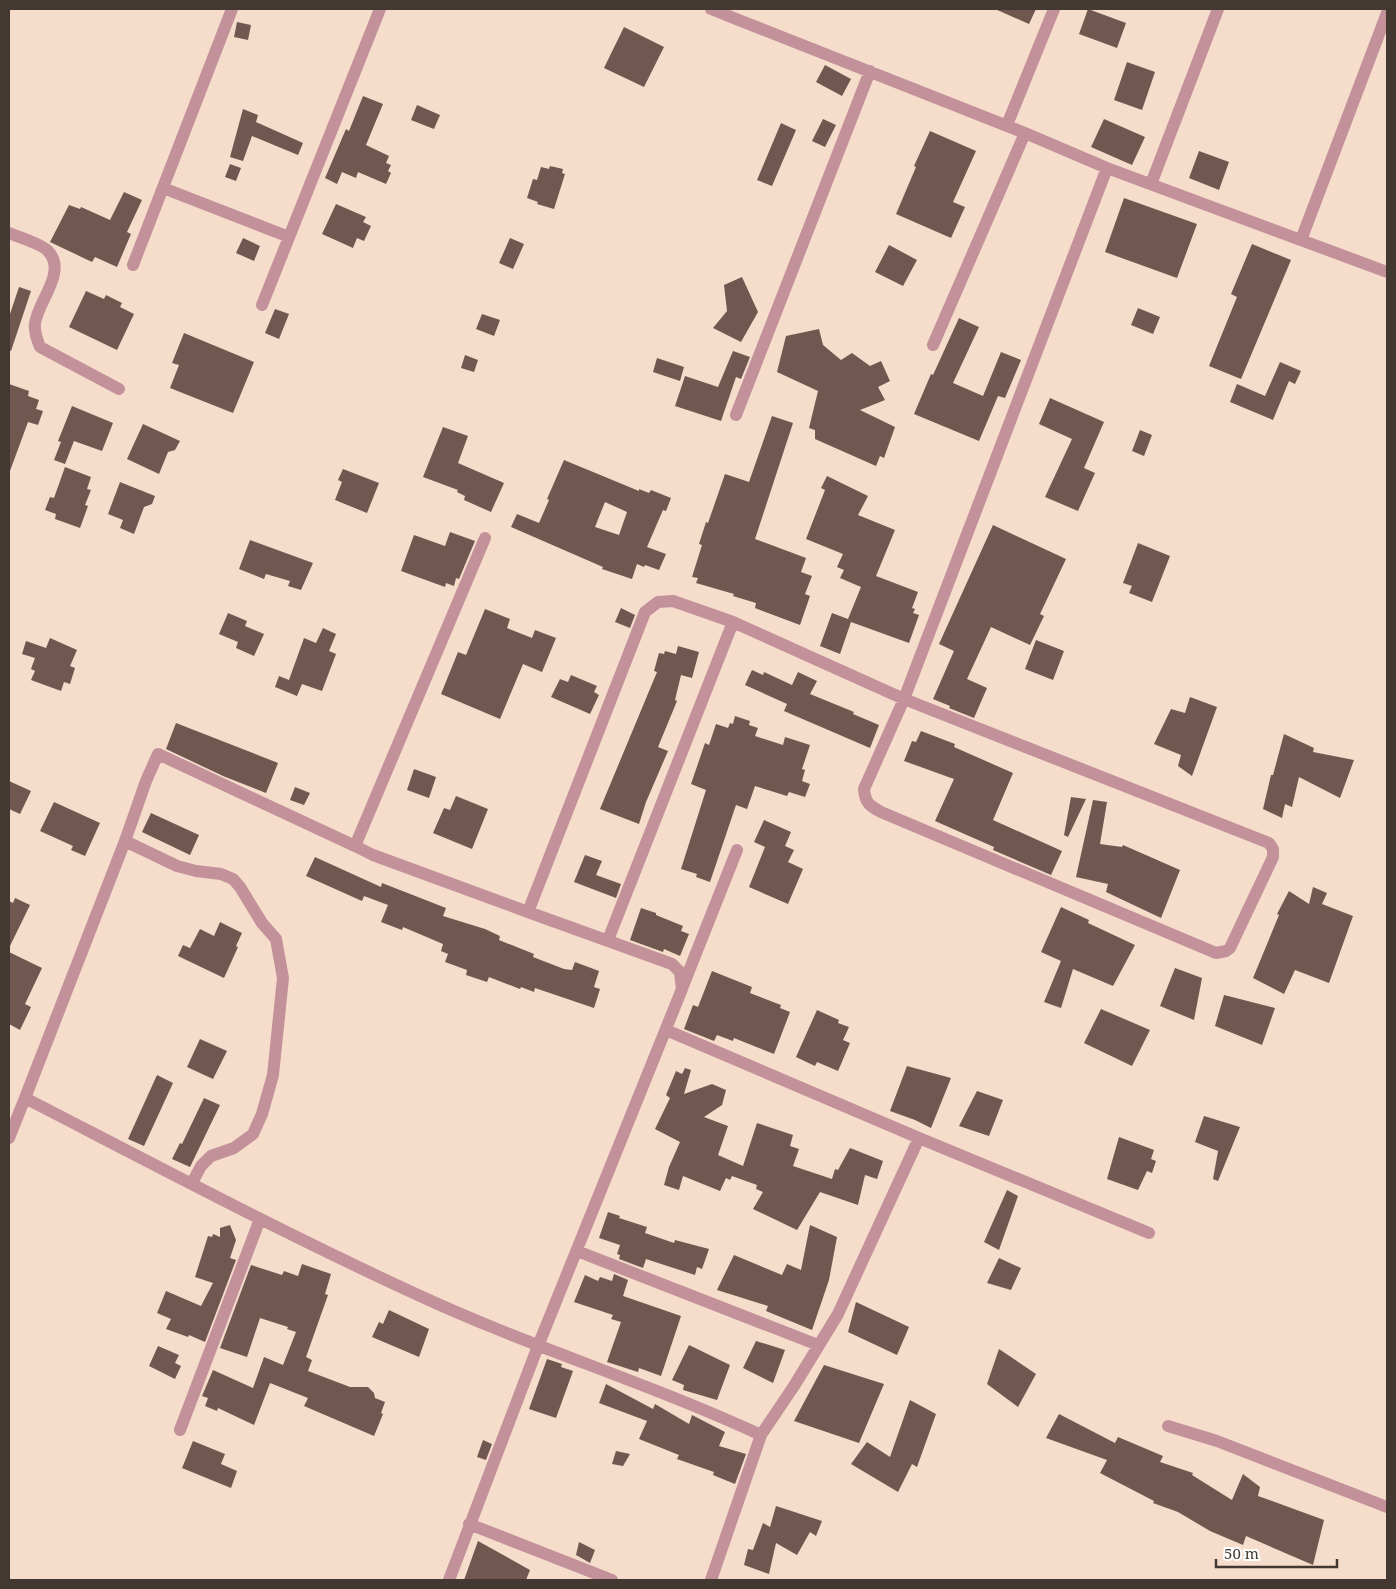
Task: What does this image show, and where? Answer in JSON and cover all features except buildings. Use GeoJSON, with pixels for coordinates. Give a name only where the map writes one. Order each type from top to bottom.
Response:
{"type":"FeatureCollection","features":[{"type":"Feature","properties":{"kind":"street"},"geometry":{"type":"LineString","coordinates":[[133,265],[232,9]]}},
{"type":"Feature","properties":{"kind":"street"},"geometry":{"type":"LineString","coordinates":[[262,305],[380,9]]}},
{"type":"Feature","properties":{"kind":"street"},"geometry":{"type":"LineString","coordinates":[[711,9],[1025,132],[1107,168],[1387,272]]}},
{"type":"Feature","properties":{"kind":"street"},"geometry":{"type":"LineString","coordinates":[[1007,125],[1054,9]]}},
{"type":"Feature","properties":{"kind":"street"},"geometry":{"type":"LineString","coordinates":[[1151,184],[1218,9]]}},
{"type":"Feature","properties":{"kind":"street"},"geometry":{"type":"LineString","coordinates":[[1301,240],[1387,13]]}},
{"type":"Feature","properties":{"kind":"street"},"geometry":{"type":"LineString","coordinates":[[736,415],[870,72]]}},
{"type":"Feature","properties":{"kind":"street"},"geometry":{"type":"LineString","coordinates":[[933,345],[1025,132]]}},
{"type":"Feature","properties":{"kind":"street"},"geometry":{"type":"LineString","coordinates":[[528,912],[644,612],[658,602],[673,601],[733,622],[904,699],[1269,842],[1274,849],[1274,857],[1230,948],[1216,953],[870,806],[865,800],[864,790],[904,699],[1107,168]]}},
{"type":"Feature","properties":{"kind":"street"},"geometry":{"type":"LineString","coordinates":[[163,188],[289,237]]}},
{"type":"Feature","properties":{"kind":"street"},"geometry":{"type":"LineString","coordinates":[[9,233],[47,250],[53,259],[55,270],[35,322],[36,335],[40,347],[119,388]]}},
{"type":"Feature","properties":{"kind":"street"},"geometry":{"type":"LineString","coordinates":[[355,846],[485,538]]}},
{"type":"Feature","properties":{"kind":"street"},"geometry":{"type":"LineString","coordinates":[[608,940],[733,622]]}},
{"type":"Feature","properties":{"kind":"street"},"geometry":{"type":"LineString","coordinates":[[9,1138],[158,754],[373,855],[672,964],[680,972],[682,989]]}},
{"type":"Feature","properties":{"kind":"street"},"geometry":{"type":"LineString","coordinates":[[125,841],[176,866],[221,874],[232,879],[240,887],[262,923],[276,939],[283,978],[273,1075],[262,1114],[253,1134],[234,1148],[210,1156],[201,1166],[192,1183]]}},
{"type":"Feature","properties":{"kind":"street"},"geometry":{"type":"LineString","coordinates":[[448,1580],[538,1346],[737,850]]}},
{"type":"Feature","properties":{"kind":"street"},"geometry":{"type":"LineString","coordinates":[[666,1030],[919,1138],[1149,1233]]}},
{"type":"Feature","properties":{"kind":"street"},"geometry":{"type":"LineString","coordinates":[[25,1098],[260,1219],[418,1296],[538,1346],[671,1396],[761,1434]]}},
{"type":"Feature","properties":{"kind":"street"},"geometry":{"type":"LineString","coordinates":[[711,1580],[761,1434],[838,1314],[919,1138]]}},
{"type":"Feature","properties":{"kind":"street"},"geometry":{"type":"LineString","coordinates":[[180,1430],[260,1219]]}},
{"type":"Feature","properties":{"kind":"street"},"geometry":{"type":"LineString","coordinates":[[577,1251],[818,1345]]}},
{"type":"Feature","properties":{"kind":"street"},"geometry":{"type":"LineString","coordinates":[[1168,1426],[1217,1441],[1387,1507]]}},
{"type":"Feature","properties":{"kind":"street"},"geometry":{"type":"LineString","coordinates":[[470,1524],[612,1580]]}}]}
